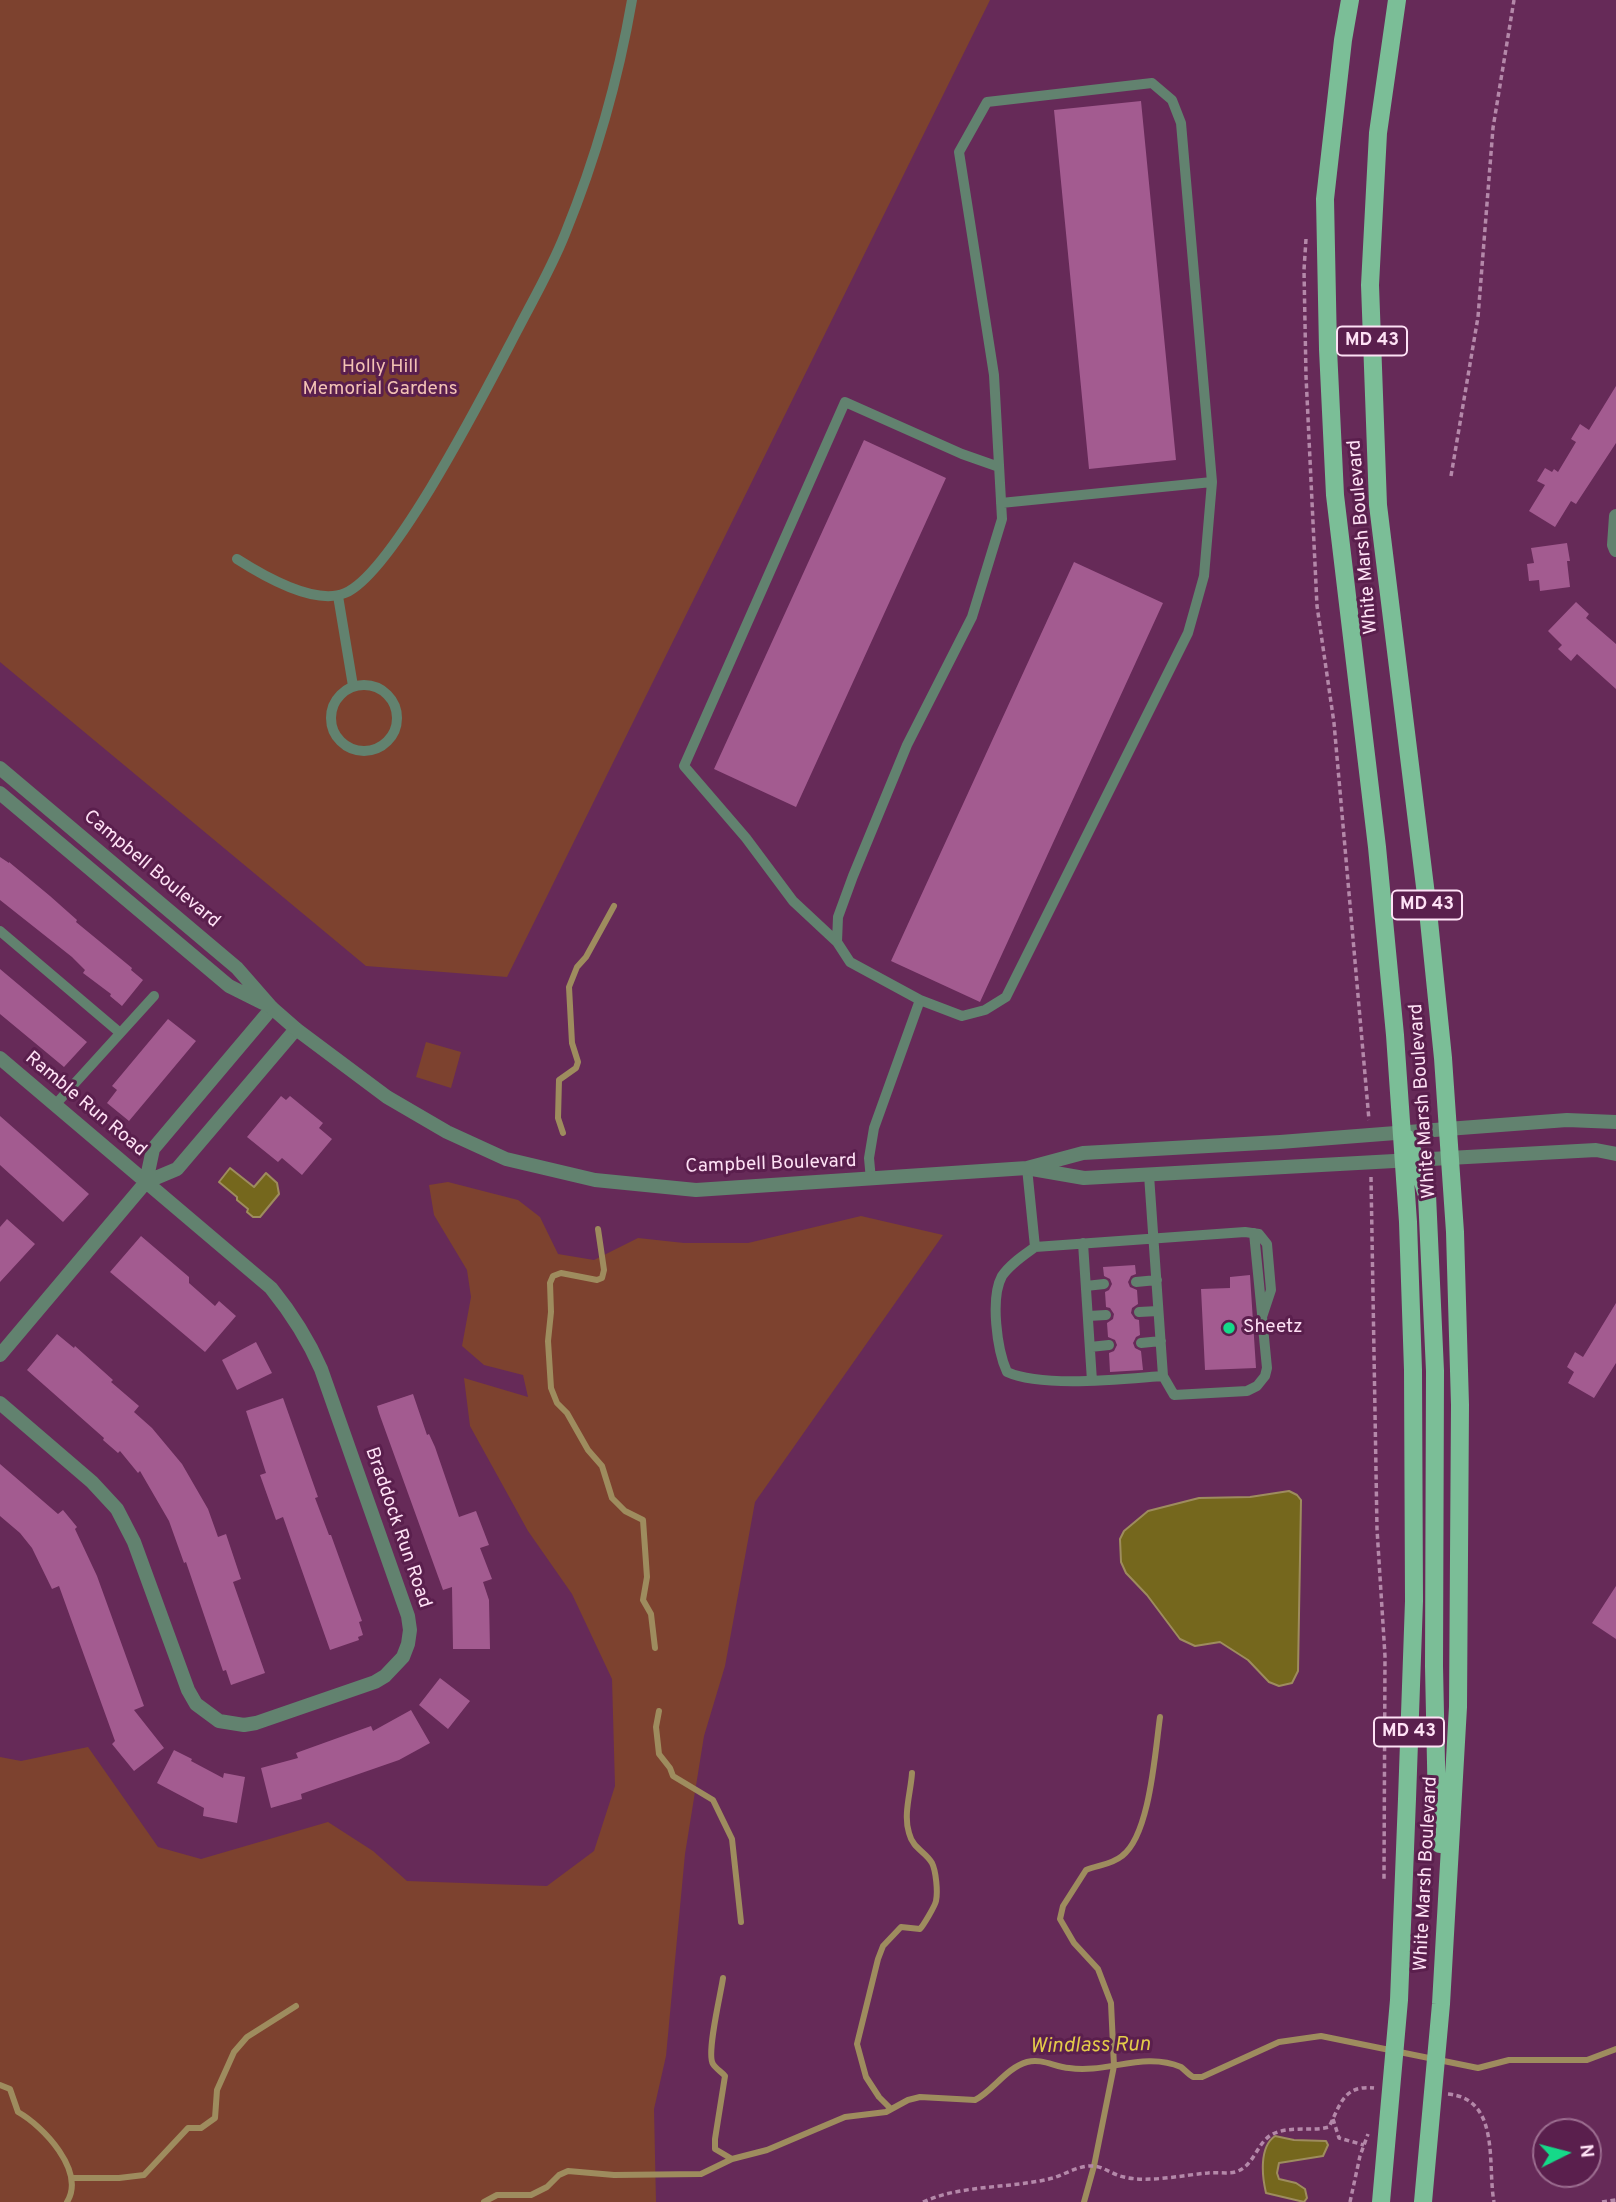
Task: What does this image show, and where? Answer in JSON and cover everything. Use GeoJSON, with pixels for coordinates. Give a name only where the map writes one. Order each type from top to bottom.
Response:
{"type":"FeatureCollection","features":[{"type":"Feature","properties":{"kind":"main road","name":"White Marsh Boulevard"},"geometry":{"type":"LineString","coordinates":[[1350,0],[1325,199],[1335,495],[1377,847],[1403,1133]]}},
{"type":"Feature","properties":{"kind":"main road","name":"White Marsh Boulevard"},"geometry":{"type":"LineString","coordinates":[[1397,0],[1378,133],[1370,285],[1378,494],[1443,1058],[1455,1232],[1460,1405],[1458,1707],[1445,1893],[1437,2097],[1423,2202]]}},
{"type":"Feature","properties":{"kind":"main road"},"geometry":{"type":"LineString","coordinates":[[1403,1133],[1410,1159],[1427,1195],[1435,1371],[1434,1666],[1437,1811],[1445,1893]]}},
{"type":"Feature","properties":{"kind":"main road","name":"White Marsh Boulevard"},"geometry":{"type":"LineString","coordinates":[[1381,2202],[1388,2093],[1399,2000],[1414,1601],[1410,1159]]}},
{"type":"Feature","properties":{"kind":"street"},"geometry":{"type":"LineString","coordinates":[[1616,516],[1616,550]]}},
{"type":"Feature","properties":{"kind":"street","name":"Campbell Boulevard"},"geometry":{"type":"LineString","coordinates":[[0,768],[237,968],[272,1008],[296,1029],[387,1097],[447,1132],[506,1159],[595,1180],[696,1190],[1027,1168],[1083,1153],[1567,1121],[1616,1122]]}},
{"type":"Feature","properties":{"kind":"street","name":"Campbell Boulevard"},"geometry":{"type":"LineString","coordinates":[[0,793],[229,986],[272,1008]]}},
{"type":"Feature","properties":{"kind":"street"},"geometry":{"type":"LineString","coordinates":[[146,1182],[153,1149],[272,1008]]}},
{"type":"Feature","properties":{"kind":"street"},"geometry":{"type":"LineString","coordinates":[[0,1355],[146,1182],[177,1169],[296,1029]]}},
{"type":"Feature","properties":{"kind":"street","name":"Ramble Run Road"},"geometry":{"type":"LineString","coordinates":[[0,1058],[146,1182]]}},
{"type":"Feature","properties":{"kind":"street","name":"Campbell Boulevard"},"geometry":{"type":"LineString","coordinates":[[1027,1168],[1084,1178],[1596,1150],[1616,1154]]}},
{"type":"Feature","properties":{"kind":"street","name":"Braddock Run Road"},"geometry":{"type":"LineString","coordinates":[[0,1404],[92,1482],[117,1509],[134,1542],[188,1690],[196,1704],[208,1715],[231,1724],[256,1723],[374,1682],[395,1668],[403,1657],[410,1630],[408,1616],[310,1345],[271,1288],[146,1182]]}},
{"type":"Feature","properties":{"kind":"lane"},"geometry":{"type":"LineString","coordinates":[[237,559],[256,571],[309,594],[338,596],[347,593],[370,575],[408,524],[478,405],[565,235],[622,62],[632,0]]}},
{"type":"Feature","properties":{"kind":"lane"},"geometry":{"type":"LineString","coordinates":[[837,942],[838,917],[902,757],[972,617],[1002,519],[994,375],[959,152],[987,102],[1152,83],[1172,100],[1181,123],[1212,482],[1204,576],[1188,633],[1006,996],[985,1010],[962,1016],[920,1000],[850,962],[837,942],[793,901],[746,838],[684,766],[845,401],[961,454],[999,467]]}},
{"type":"Feature","properties":{"kind":"lane"},"geometry":{"type":"LineString","coordinates":[[1001,503],[1212,482]]}},
{"type":"Feature","properties":{"kind":"lane"},"geometry":{"type":"LineString","coordinates":[[338,596],[353,686]]}},
{"type":"Feature","properties":{"kind":"lane"},"geometry":{"type":"LineString","coordinates":[[367,684],[379,688],[392,700],[396,709],[398,721],[394,733],[375,749],[366,751],[349,747],[337,737],[332,726],[334,704],[339,696],[353,686],[367,684]]}},
{"type":"Feature","properties":{"kind":"lane"},"geometry":{"type":"LineString","coordinates":[[0,931],[119,1032]]}},
{"type":"Feature","properties":{"kind":"lane"},"geometry":{"type":"LineString","coordinates":[[55,1105],[154,996]]}},
{"type":"Feature","properties":{"kind":"lane"},"geometry":{"type":"LineString","coordinates":[[871,1180],[869,1158],[874,1128],[920,1000]]}},
{"type":"Feature","properties":{"kind":"lane"},"geometry":{"type":"LineString","coordinates":[[1027,1168],[1035,1247]]}},
{"type":"Feature","properties":{"kind":"lane"},"geometry":{"type":"LineString","coordinates":[[1149,1175],[1154,1237],[1157,1280],[1163,1377],[1174,1395],[1247,1391],[1257,1386],[1265,1376],[1267,1368],[1262,1317],[1271,1290],[1267,1244],[1259,1234],[1154,1237],[1035,1247],[1003,1275],[997,1291],[1000,1358],[1007,1372],[1019,1377],[1092,1381],[1163,1377]]}},
{"type":"Feature","properties":{"kind":"lane"},"geometry":{"type":"LineString","coordinates":[[1083,1243],[1092,1381]]}},
{"type":"Feature","properties":{"kind":"lane"},"geometry":{"type":"LineString","coordinates":[[1136,1282],[1157,1280]]}},
{"type":"Feature","properties":{"kind":"lane"},"geometry":{"type":"LineString","coordinates":[[1086,1286],[1104,1284]]}},
{"type":"Feature","properties":{"kind":"lane"},"geometry":{"type":"LineString","coordinates":[[1139,1312],[1158,1311]]}},
{"type":"Feature","properties":{"kind":"lane"},"geometry":{"type":"LineString","coordinates":[[1088,1316],[1106,1315]]}},
{"type":"Feature","properties":{"kind":"lane"},"geometry":{"type":"LineString","coordinates":[[1141,1343],[1161,1341]]}},
{"type":"Feature","properties":{"kind":"lane"},"geometry":{"type":"LineString","coordinates":[[1090,1347],[1109,1345]]}},
{"type":"Feature","properties":{"kind":"path"},"geometry":{"type":"LineString","coordinates":[[1451,476],[1478,317],[1493,128],[1514,0]]}},
{"type":"Feature","properties":{"kind":"path"},"geometry":{"type":"LineString","coordinates":[[1306,230],[1306,376],[1317,606],[1334,723],[1369,1135]]}},
{"type":"Feature","properties":{"kind":"path"},"geometry":{"type":"LineString","coordinates":[[1372,1161],[1370,1206],[1377,1530],[1385,1656],[1384,1882]]}},
{"type":"Feature","properties":{"kind":"path"},"geometry":{"type":"LineString","coordinates":[[922,2202],[978,2189],[1026,2184],[1094,2166],[1125,2178],[1236,2172],[1253,2159],[1271,2135],[1282,2131],[1329,2127],[1346,2094],[1358,2086],[1388,2093]]}},
{"type":"Feature","properties":{"kind":"path"},"geometry":{"type":"LineString","coordinates":[[1437,2097],[1455,2095],[1472,2101],[1483,2114],[1490,2147],[1494,2202]]}},
{"type":"Feature","properties":{"kind":"path"},"geometry":{"type":"LineString","coordinates":[[1333,2119],[1339,2138],[1364,2146]]}},
{"type":"Feature","properties":{"kind":"path"},"geometry":{"type":"LineString","coordinates":[[1350,2202],[1360,2155],[1368,2133]]}},
{"type":"Feature","properties":{"kind":"path"},"geometry":{"type":"LineString","coordinates":[[1602,2202],[1616,2200]]}},
{"type":"Feature","properties":{"kind":"green space","name":"Holly Hill Memorial Gardens"},"geometry":{"type":"Polygon","coordinates":[[[0,0],[990,0],[507,977],[366,966],[0,662],[0,0]]]}},
{"type":"Feature","properties":{"kind":"green space"},"geometry":{"type":"Polygon","coordinates":[[[426,1042],[461,1052],[451,1088],[416,1077],[426,1042]]]}},
{"type":"Feature","properties":{"kind":"green space"},"geometry":{"type":"Polygon","coordinates":[[[448,1182],[518,1200],[540,1217],[558,1254],[594,1260],[638,1238],[684,1243],[748,1243],[861,1216],[943,1235],[755,1502],[725,1666],[704,1736],[685,1854],[666,2056],[654,2109],[656,2202],[0,2202],[0,1757],[21,1761],[88,1747],[158,1847],[201,1859],[328,1822],[373,1851],[407,1881],[547,1886],[594,1851],[615,1786],[612,1679],[572,1594],[528,1531],[470,1426],[464,1378],[528,1397],[523,1375],[484,1365],[462,1346],[471,1297],[467,1270],[434,1215],[429,1185],[448,1182]]]}},
{"type":"Feature","properties":{"kind":"shaded area"},"geometry":{"type":"Polygon","coordinates":[[[230,1168],[254,1187],[266,1173],[277,1183],[279,1194],[260,1217],[253,1217],[247,1212],[248,1209],[237,1197],[219,1182],[230,1168]]]}},
{"type":"Feature","properties":{"kind":"shaded area"},"geometry":{"type":"Polygon","coordinates":[[[1289,1491],[1301,1500],[1298,1671],[1292,1683],[1279,1686],[1269,1682],[1248,1660],[1220,1642],[1195,1646],[1180,1639],[1147,1595],[1126,1573],[1121,1562],[1120,1539],[1124,1531],[1148,1511],[1199,1498],[1250,1497],[1289,1491]]]}},
{"type":"Feature","properties":{"kind":"shaded area"},"geometry":{"type":"Polygon","coordinates":[[[1275,2136],[1294,2140],[1326,2141],[1328,2145],[1323,2156],[1279,2163],[1279,2179],[1296,2183],[1305,2189],[1307,2198],[1304,2202],[1266,2193],[1264,2154],[1275,2136]]]}},
{"type":"Feature","properties":{"kind":"building"},"geometry":{"type":"Polygon","coordinates":[[[1141,101],[1176,460],[1089,469],[1054,110],[1141,101]]]}},
{"type":"Feature","properties":{"kind":"building"},"geometry":{"type":"Polygon","coordinates":[[[1616,386],[1616,443],[1576,504],[1571,501],[1555,527],[1529,511],[1545,485],[1537,481],[1545,468],[1558,472],[1576,442],[1571,439],[1580,424],[1589,430],[1616,386]]]}},
{"type":"Feature","properties":{"kind":"building"},"geometry":{"type":"Polygon","coordinates":[[[864,440],[946,478],[796,807],[714,769],[864,440]]]}},
{"type":"Feature","properties":{"kind":"building"},"geometry":{"type":"Polygon","coordinates":[[[1567,543],[1570,587],[1540,591],[1539,580],[1529,581],[1527,564],[1534,563],[1531,548],[1567,543]]]}},
{"type":"Feature","properties":{"kind":"building"},"geometry":{"type":"Polygon","coordinates":[[[1074,562],[1163,603],[980,1002],[891,961],[1074,562]]]}},
{"type":"Feature","properties":{"kind":"building"},"geometry":{"type":"Polygon","coordinates":[[[1576,602],[1589,614],[1586,618],[1616,644],[1616,689],[1577,654],[1571,661],[1558,649],[1562,645],[1548,631],[1576,602]]]}},
{"type":"Feature","properties":{"kind":"building"},"geometry":{"type":"Polygon","coordinates":[[[0,857],[50,896],[143,980],[122,1006],[83,973],[85,970],[72,957],[0,900],[0,857]]]}},
{"type":"Feature","properties":{"kind":"building"},"geometry":{"type":"Polygon","coordinates":[[[0,969],[87,1042],[64,1067],[0,1014],[0,969]]]}},
{"type":"Feature","properties":{"kind":"building"},"geometry":{"type":"Polygon","coordinates":[[[168,1019],[196,1041],[129,1121],[107,1103],[117,1090],[112,1086],[168,1019]]]}},
{"type":"Feature","properties":{"kind":"building"},"geometry":{"type":"Polygon","coordinates":[[[281,1096],[286,1100],[290,1096],[323,1123],[319,1128],[332,1139],[302,1175],[282,1158],[278,1162],[247,1137],[281,1096]]]}},
{"type":"Feature","properties":{"kind":"building"},"geometry":{"type":"Polygon","coordinates":[[[0,1116],[89,1194],[63,1222],[0,1165],[0,1116]]]}},
{"type":"Feature","properties":{"kind":"building"},"geometry":{"type":"Polygon","coordinates":[[[7,1219],[35,1244],[0,1282],[0,1227],[7,1219]]]}},
{"type":"Feature","properties":{"kind":"building"},"geometry":{"type":"Polygon","coordinates":[[[141,1236],[189,1277],[189,1283],[215,1306],[219,1301],[236,1316],[205,1352],[110,1272],[141,1236]]]}},
{"type":"Feature","properties":{"kind":"building"},"geometry":{"type":"Polygon","coordinates":[[[1135,1265],[1136,1274],[1131,1276],[1128,1282],[1130,1287],[1137,1290],[1138,1304],[1132,1308],[1131,1313],[1139,1320],[1140,1335],[1133,1343],[1135,1348],[1141,1351],[1143,1370],[1110,1372],[1109,1353],[1114,1351],[1117,1345],[1115,1340],[1108,1337],[1107,1323],[1113,1319],[1114,1314],[1106,1307],[1105,1292],[1112,1284],[1110,1279],[1104,1276],[1103,1267],[1135,1265]]]}},
{"type":"Feature","properties":{"kind":"building","name":"Sheetz"},"geometry":{"type":"Polygon","coordinates":[[[1250,1275],[1256,1368],[1205,1370],[1201,1289],[1230,1288],[1230,1277],[1250,1275]]]}},
{"type":"Feature","properties":{"kind":"building"},"geometry":{"type":"Polygon","coordinates":[[[1616,1303],[1616,1363],[1594,1398],[1568,1383],[1574,1372],[1567,1367],[1575,1352],[1583,1357],[1616,1303]]]}},
{"type":"Feature","properties":{"kind":"building"},"geometry":{"type":"Polygon","coordinates":[[[57,1334],[74,1348],[75,1346],[139,1406],[134,1412],[152,1428],[182,1464],[208,1509],[218,1537],[226,1534],[241,1579],[233,1582],[265,1673],[231,1685],[226,1670],[223,1671],[186,1562],[184,1563],[169,1521],[140,1471],[138,1473],[120,1451],[118,1453],[103,1440],[104,1438],[27,1370],[57,1334]]]}},
{"type":"Feature","properties":{"kind":"building"},"geometry":{"type":"Polygon","coordinates":[[[256,1342],[272,1373],[237,1390],[222,1360],[256,1342]]]}},
{"type":"Feature","properties":{"kind":"building"},"geometry":{"type":"Polygon","coordinates":[[[413,1394],[459,1517],[476,1511],[489,1545],[480,1548],[492,1579],[483,1582],[489,1600],[490,1649],[453,1649],[452,1587],[443,1590],[379,1413],[377,1406],[413,1394]]]}},
{"type":"Feature","properties":{"kind":"building"},"geometry":{"type":"Polygon","coordinates":[[[283,1398],[318,1497],[315,1498],[362,1621],[359,1622],[363,1635],[358,1637],[359,1640],[330,1650],[283,1517],[276,1520],[260,1475],[266,1473],[246,1411],[283,1398]]]}},
{"type":"Feature","properties":{"kind":"building"},"geometry":{"type":"Polygon","coordinates":[[[0,1464],[58,1514],[63,1510],[77,1527],[75,1529],[97,1576],[144,1706],[134,1710],[164,1748],[134,1771],[112,1744],[115,1741],[59,1586],[52,1589],[32,1548],[20,1533],[0,1516],[0,1464]]]}},
{"type":"Feature","properties":{"kind":"building"},"geometry":{"type":"Polygon","coordinates":[[[1616,1586],[1616,1639],[1592,1623],[1616,1586]]]}},
{"type":"Feature","properties":{"kind":"building"},"geometry":{"type":"Polygon","coordinates":[[[440,1678],[470,1701],[448,1729],[419,1705],[440,1678]]]}},
{"type":"Feature","properties":{"kind":"building"},"geometry":{"type":"Polygon","coordinates":[[[411,1710],[430,1743],[399,1760],[301,1794],[302,1799],[271,1808],[261,1768],[298,1758],[296,1753],[371,1726],[373,1731],[411,1710]]]}},
{"type":"Feature","properties":{"kind":"building"},"geometry":{"type":"Polygon","coordinates":[[[174,1750],[223,1778],[224,1773],[245,1777],[237,1823],[203,1816],[204,1808],[157,1783],[174,1750]]]}},
{"type":"Feature","properties":{"kind":"waterway"},"geometry":{"type":"LineString","coordinates":[[563,1133],[558,1118],[559,1080],[576,1068],[578,1062],[572,1043],[569,987],[577,967],[586,957],[614,906]]}},
{"type":"Feature","properties":{"kind":"waterway"},"geometry":{"type":"LineString","coordinates":[[598,1229],[604,1270],[602,1278],[597,1280],[561,1273],[553,1276],[550,1283],[548,1341],[551,1388],[557,1403],[567,1413],[588,1450],[602,1466],[612,1498],[625,1511],[643,1520],[647,1577],[643,1600],[651,1614],[655,1648]]}},
{"type":"Feature","properties":{"kind":"waterway"},"geometry":{"type":"LineString","coordinates":[[659,1711],[656,1727],[659,1754],[673,1776],[713,1800],[732,1839],[741,1922]]}},
{"type":"Feature","properties":{"kind":"waterway"},"geometry":{"type":"LineString","coordinates":[[1084,2202],[1114,2066],[1111,2003],[1098,1969],[1074,1943],[1060,1919],[1063,1906],[1086,1870],[1122,1856],[1139,1830],[1150,1792],[1160,1717]]}},
{"type":"Feature","properties":{"kind":"waterway"},"geometry":{"type":"LineString","coordinates":[[891,2109],[866,2077],[857,2044],[883,1946],[901,1927],[920,1929],[936,1901],[937,1887],[933,1867],[913,1843],[907,1826],[912,1773]]}},
{"type":"Feature","properties":{"kind":"waterway"},"geometry":{"type":"LineString","coordinates":[[723,1978],[711,2048],[713,2064],[725,2076],[715,2149],[732,2159]]}},
{"type":"Feature","properties":{"kind":"waterway"},"geometry":{"type":"LineString","coordinates":[[72,2178],[144,2175],[188,2128],[201,2128],[215,2118],[217,2090],[234,2052],[247,2037],[296,2006]]}},
{"type":"Feature","properties":{"kind":"waterway","name":"Windlass Run"},"geometry":{"type":"LineString","coordinates":[[484,2202],[497,2195],[531,2195],[568,2171],[614,2175],[701,2174],[732,2159],[767,2150],[845,2117],[886,2112],[920,2097],[975,2100],[1013,2069],[1033,2061],[1083,2069],[1153,2061],[1181,2067],[1193,2077],[1202,2077],[1279,2042],[1321,2036],[1478,2068],[1509,2060],[1587,2060],[1616,2049]]}},
{"type":"Feature","properties":{"kind":"waterway","name":"Windlass Run"},"geometry":{"type":"LineString","coordinates":[[0,2085],[10,2089],[18,2112],[50,2138],[59,2151],[71,2177],[67,2202]]}},
{"type":"Feature","properties":{"kind":"place","name":"Sheetz"},"geometry":{"type":"Point","coordinates":[1229,1328]}}]}
